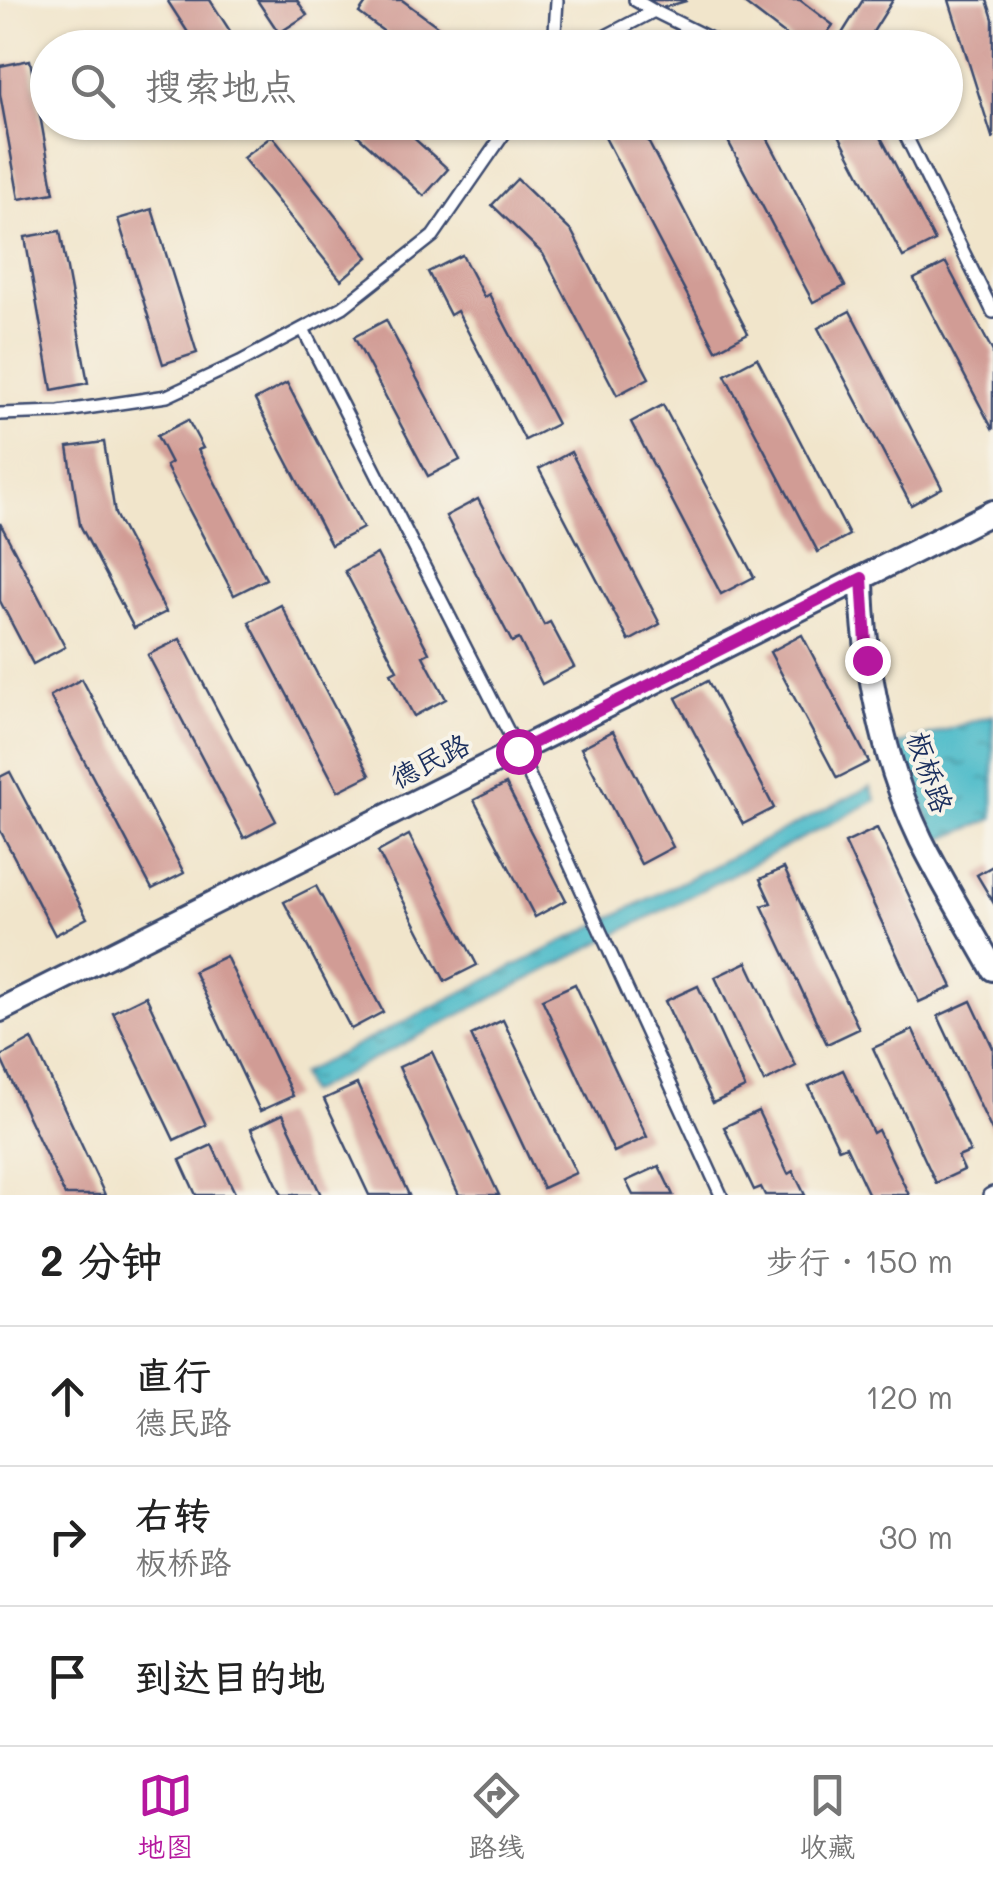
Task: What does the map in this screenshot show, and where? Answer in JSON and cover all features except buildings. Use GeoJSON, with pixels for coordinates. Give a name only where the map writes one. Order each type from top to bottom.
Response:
{"type":"FeatureCollection","features":[{"type":"Feature","properties":{"kind":"street","name":"德民路"},"geometry":{"type":"LineString","coordinates":[[0,1010],[993,512]]}},
{"type":"Feature","properties":{"kind":"street","name":"板桥路"},"geometry":{"type":"LineString","coordinates":[[862,578],[867,660],[889,751],[920,837],[993,968]]}},
{"type":"Feature","properties":{"kind":"lane"},"geometry":{"type":"LineString","coordinates":[[555,30],[557,0]]}},
{"type":"Feature","properties":{"kind":"lane"},"geometry":{"type":"LineString","coordinates":[[635,0],[693,30]]}},
{"type":"Feature","properties":{"kind":"lane"},"geometry":{"type":"LineString","coordinates":[[618,30],[654,11]]}},
{"type":"Feature","properties":{"kind":"lane"},"geometry":{"type":"LineString","coordinates":[[0,414],[59,412],[167,396],[303,329],[343,307],[433,236],[500,140]]}},
{"type":"Feature","properties":{"kind":"lane"},"geometry":{"type":"LineString","coordinates":[[908,140],[993,312]]}},
{"type":"Feature","properties":{"kind":"lane"},"geometry":{"type":"LineString","coordinates":[[303,329],[518,751],[721,1195]]}},
{"type":"Feature","properties":{"kind":"water"},"geometry":{"type":"Polygon","coordinates":[[[993,715],[993,819],[938,841],[898,745],[993,715]]]}},
{"type":"Feature","properties":{"kind":"water"},"geometry":{"type":"Polygon","coordinates":[[[870,787],[876,800],[308,1093],[300,1074],[870,787]]]}},
{"type":"Feature","properties":{"kind":"route"},"geometry":{"type":"LineString","coordinates":[[518,751],[862,578],[867,660]]}}]}
